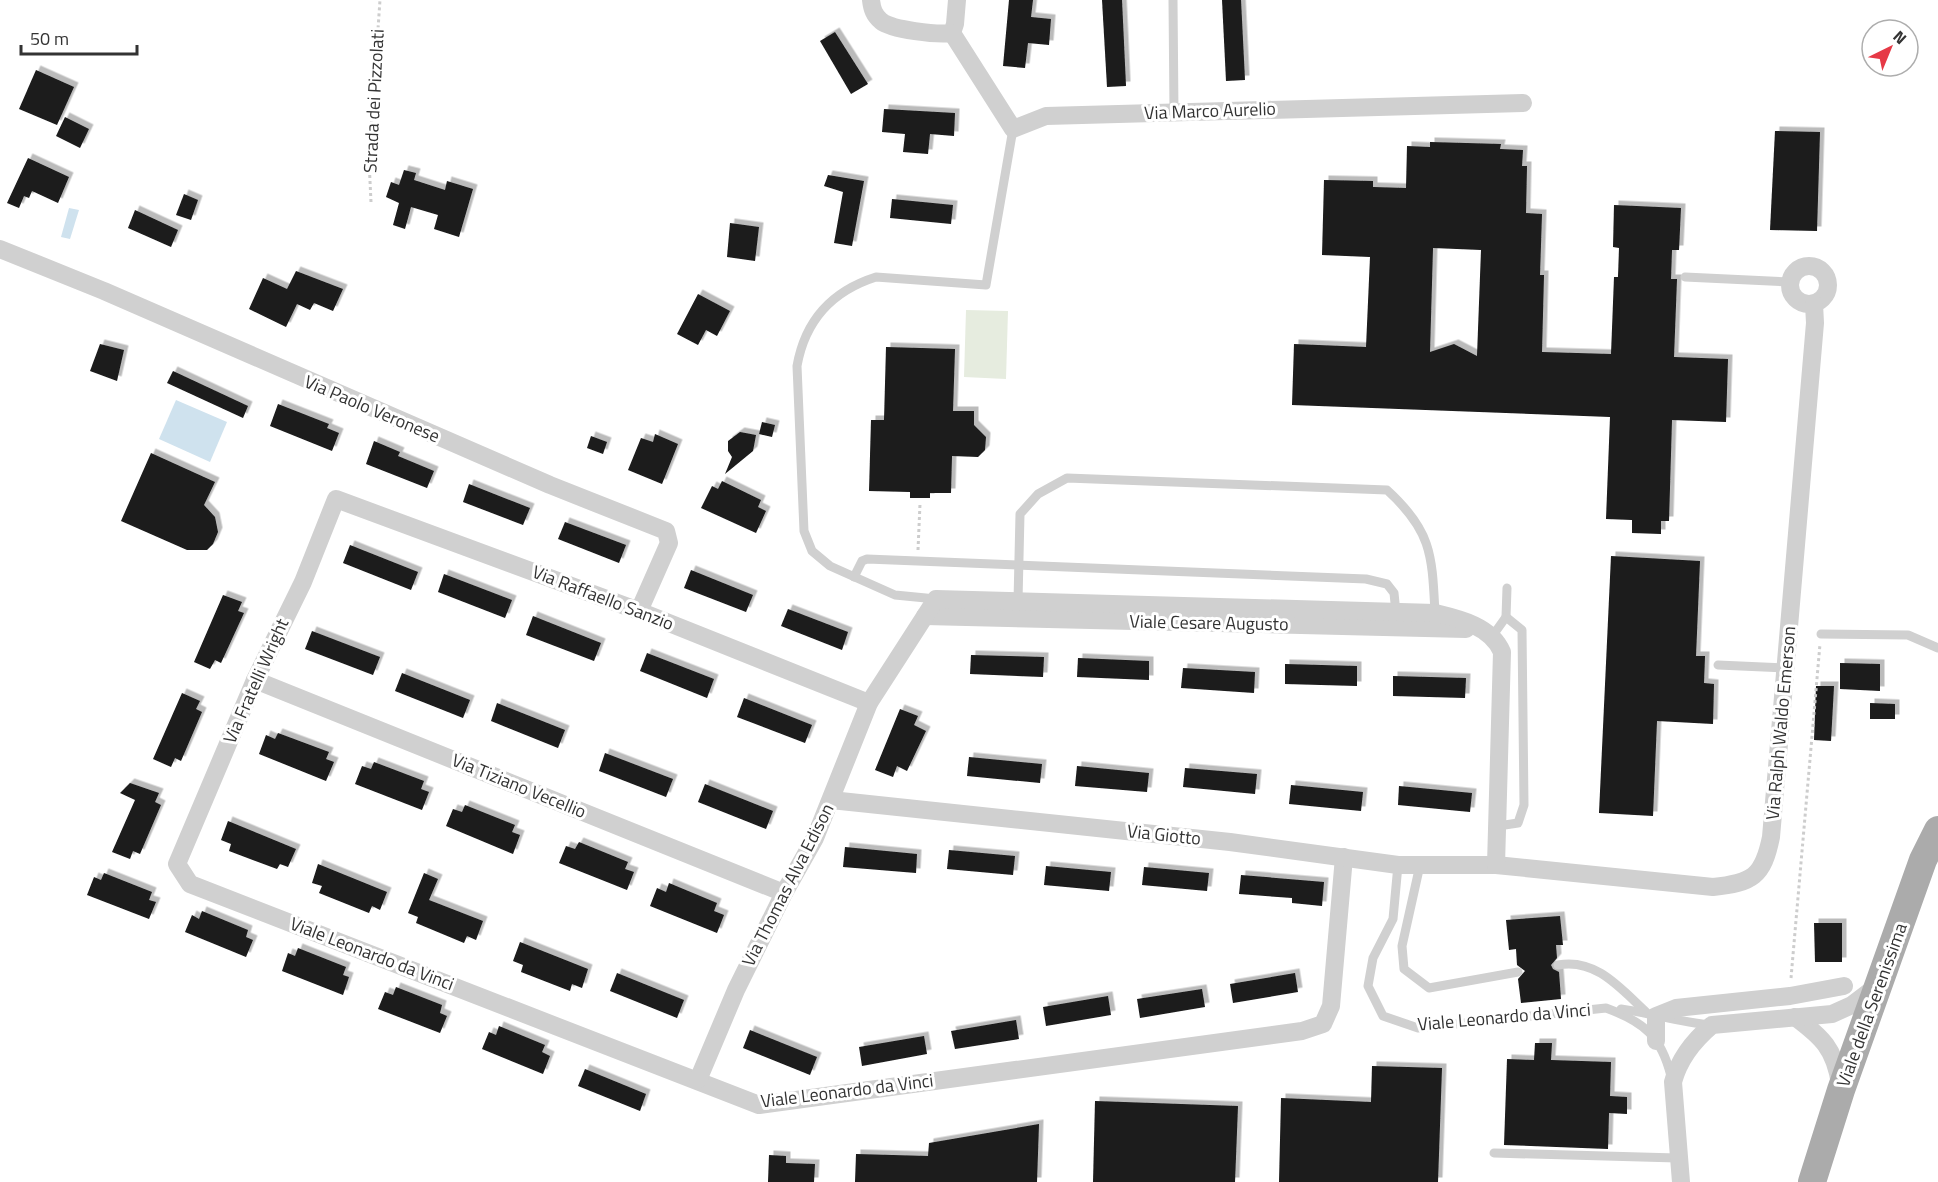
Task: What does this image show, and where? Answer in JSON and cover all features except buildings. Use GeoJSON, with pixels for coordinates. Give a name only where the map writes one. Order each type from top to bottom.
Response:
{"type":"FeatureCollection","features":[{"type":"Feature","properties":{"kind":"main road","name":"Viale della Serenissima"},"geometry":{"type":"LineString","coordinates":[[1812,1182],[1841,1090],[1923,860],[1938,830]]}},
{"type":"Feature","properties":{"kind":"street"},"geometry":{"type":"LineString","coordinates":[[871,0],[872,11],[882,23],[937,35],[951,33]]}},
{"type":"Feature","properties":{"kind":"street"},"geometry":{"type":"LineString","coordinates":[[951,33],[955,24],[957,0]]}},
{"type":"Feature","properties":{"kind":"street"},"geometry":{"type":"LineString","coordinates":[[951,33],[1013,129]]}},
{"type":"Feature","properties":{"kind":"street","name":"Via Marco Aurelio"},"geometry":{"type":"LineString","coordinates":[[1013,129],[1046,116],[1523,103]]}},
{"type":"Feature","properties":{"kind":"street","name":"Via Paolo Veronese"},"geometry":{"type":"LineString","coordinates":[[0,249],[114,295],[550,485],[666,531],[669,543],[639,611]]}},
{"type":"Feature","properties":{"kind":"street","name":"Via Ralph Waldo Emerson"},"geometry":{"type":"LineString","coordinates":[[1496,865],[1713,887],[1740,884],[1756,875],[1767,860],[1771,837],[1815,323],[1814,304],[1820,301],[1828,290],[1827,279],[1820,270],[1803,267],[1793,275],[1791,282]]}},
{"type":"Feature","properties":{"kind":"street"},"geometry":{"type":"LineString","coordinates":[[1791,282],[1794,296],[1806,304],[1814,304]]}},
{"type":"Feature","properties":{"kind":"street","name":"Via Raffaello Sanzio"},"geometry":{"type":"LineString","coordinates":[[336,499],[639,611],[869,703]]}},
{"type":"Feature","properties":{"kind":"street","name":"Via Fratelli Wright"},"geometry":{"type":"LineString","coordinates":[[177,864],[255,680],[303,582],[336,499]]}},
{"type":"Feature","properties":{"kind":"street","name":"Viale Cesare Augusto"},"geometry":{"type":"LineString","coordinates":[[936,599],[1396,619],[1463,628],[1491,638]]}},
{"type":"Feature","properties":{"kind":"street","name":"Via Thomas Alva Edison"},"geometry":{"type":"LineString","coordinates":[[698,1080],[736,990],[784,893],[815,838],[869,703],[936,599]]}},
{"type":"Feature","properties":{"kind":"street","name":"Viale Cesare Augusto"},"geometry":{"type":"LineString","coordinates":[[925,616],[1396,619],[1435,614],[1467,620],[1491,638]]}},
{"type":"Feature","properties":{"kind":"street"},"geometry":{"type":"LineString","coordinates":[[1491,638],[1499,645],[1502,652],[1496,865]]}},
{"type":"Feature","properties":{"kind":"street","name":"Via Tiziano Vecellio"},"geometry":{"type":"LineString","coordinates":[[255,680],[784,893]]}},
{"type":"Feature","properties":{"kind":"street","name":"Via Giotto"},"geometry":{"type":"LineString","coordinates":[[831,800],[1230,842],[1398,865],[1496,865]]}},
{"type":"Feature","properties":{"kind":"street","name":"Viale Leonardo da Vinci"},"geometry":{"type":"LineString","coordinates":[[177,864],[190,884],[759,1105],[1302,1031],[1323,1024],[1331,1006],[1344,857]]}},
{"type":"Feature","properties":{"kind":"street","name":"Viale Leonardo da Vinci"},"geometry":{"type":"LineString","coordinates":[[1681,1182],[1677,1158],[1673,1082],[1677,1066],[1697,1038],[1712,1025],[1832,1014],[1852,1005],[1879,985]]}},
{"type":"Feature","properties":{"kind":"street"},"geometry":{"type":"LineString","coordinates":[[1656,1041],[1651,1014],[1676,1008],[1790,996],[1844,986]]}},
{"type":"Feature","properties":{"kind":"street"},"geometry":{"type":"LineString","coordinates":[[1795,1017],[1820,1036],[1837,1061],[1841,1090]]}},
{"type":"Feature","properties":{"kind":"lane"},"geometry":{"type":"LineString","coordinates":[[1173,0],[1174,112]]}},
{"type":"Feature","properties":{"kind":"lane"},"geometry":{"type":"LineString","coordinates":[[936,599],[895,595],[830,566],[817,557],[808,544],[804,531],[796,380],[804,340],[826,305],[849,288],[876,277],[986,285],[1013,129]]}},
{"type":"Feature","properties":{"kind":"lane"},"geometry":{"type":"LineString","coordinates":[[1685,277],[1791,282]]}},
{"type":"Feature","properties":{"kind":"lane"},"geometry":{"type":"LineString","coordinates":[[1018,601],[1021,563],[1020,514],[1038,495],[1066,478],[1386,490],[1407,508],[1425,540],[1432,560],[1435,614]]}},
{"type":"Feature","properties":{"kind":"lane"},"geometry":{"type":"LineString","coordinates":[[854,577],[862,561],[867,559],[1021,563],[1366,579],[1387,584],[1394,593],[1396,619]]}},
{"type":"Feature","properties":{"kind":"lane"},"geometry":{"type":"LineString","coordinates":[[1491,638],[1506,617],[1507,588]]}},
{"type":"Feature","properties":{"kind":"lane"},"geometry":{"type":"LineString","coordinates":[[1498,826],[1518,823],[1524,805],[1522,630],[1506,617]]}},
{"type":"Feature","properties":{"kind":"lane"},"geometry":{"type":"LineString","coordinates":[[1821,633],[1908,635],[1938,648]]}},
{"type":"Feature","properties":{"kind":"lane"},"geometry":{"type":"LineString","coordinates":[[1718,665],[1785,668]]}},
{"type":"Feature","properties":{"kind":"lane","name":"Viale Leonardo da Vinci"},"geometry":{"type":"LineString","coordinates":[[1398,865],[1393,919],[1373,958],[1368,986],[1383,1016],[1418,1028],[1606,1008],[1651,1014],[1674,1022],[1712,1025]]}},
{"type":"Feature","properties":{"kind":"lane","name":"Viale Leonardo da Vinci"},"geometry":{"type":"LineString","coordinates":[[1420,865],[1402,946],[1404,969],[1429,988],[1518,972]]}},
{"type":"Feature","properties":{"kind":"lane","name":"Viale Leonardo da Vinci"},"geometry":{"type":"LineString","coordinates":[[1558,965],[1574,962],[1594,968],[1651,1014]]}},
{"type":"Feature","properties":{"kind":"lane","name":"Viale Leonardo da Vinci"},"geometry":{"type":"LineString","coordinates":[[1606,1008],[1630,1017],[1647,1028],[1666,1057],[1673,1082]]}},
{"type":"Feature","properties":{"kind":"lane"},"geometry":{"type":"LineString","coordinates":[[1494,1153],[1677,1158]]}},
{"type":"Feature","properties":{"kind":"path","name":"Strada dei Pizzolati"},"geometry":{"type":"LineString","coordinates":[[371,202],[369,160],[380,0]]}},
{"type":"Feature","properties":{"kind":"path"},"geometry":{"type":"LineString","coordinates":[[918,560],[920,504]]}},
{"type":"Feature","properties":{"kind":"path"},"geometry":{"type":"LineString","coordinates":[[1790,996],[1821,633]]}},
{"type":"Feature","properties":{"kind":"shaded area"},"geometry":{"type":"Polygon","coordinates":[[[966,310],[1008,311],[1006,379],[964,377],[966,310]]]}},
{"type":"Feature","properties":{"kind":"water"},"geometry":{"type":"Polygon","coordinates":[[[69,208],[79,210],[70,239],[61,237],[69,208]]]}},
{"type":"Feature","properties":{"kind":"water"},"geometry":{"type":"Polygon","coordinates":[[[176,400],[227,422],[210,462],[159,439],[176,400]]]}}]}
